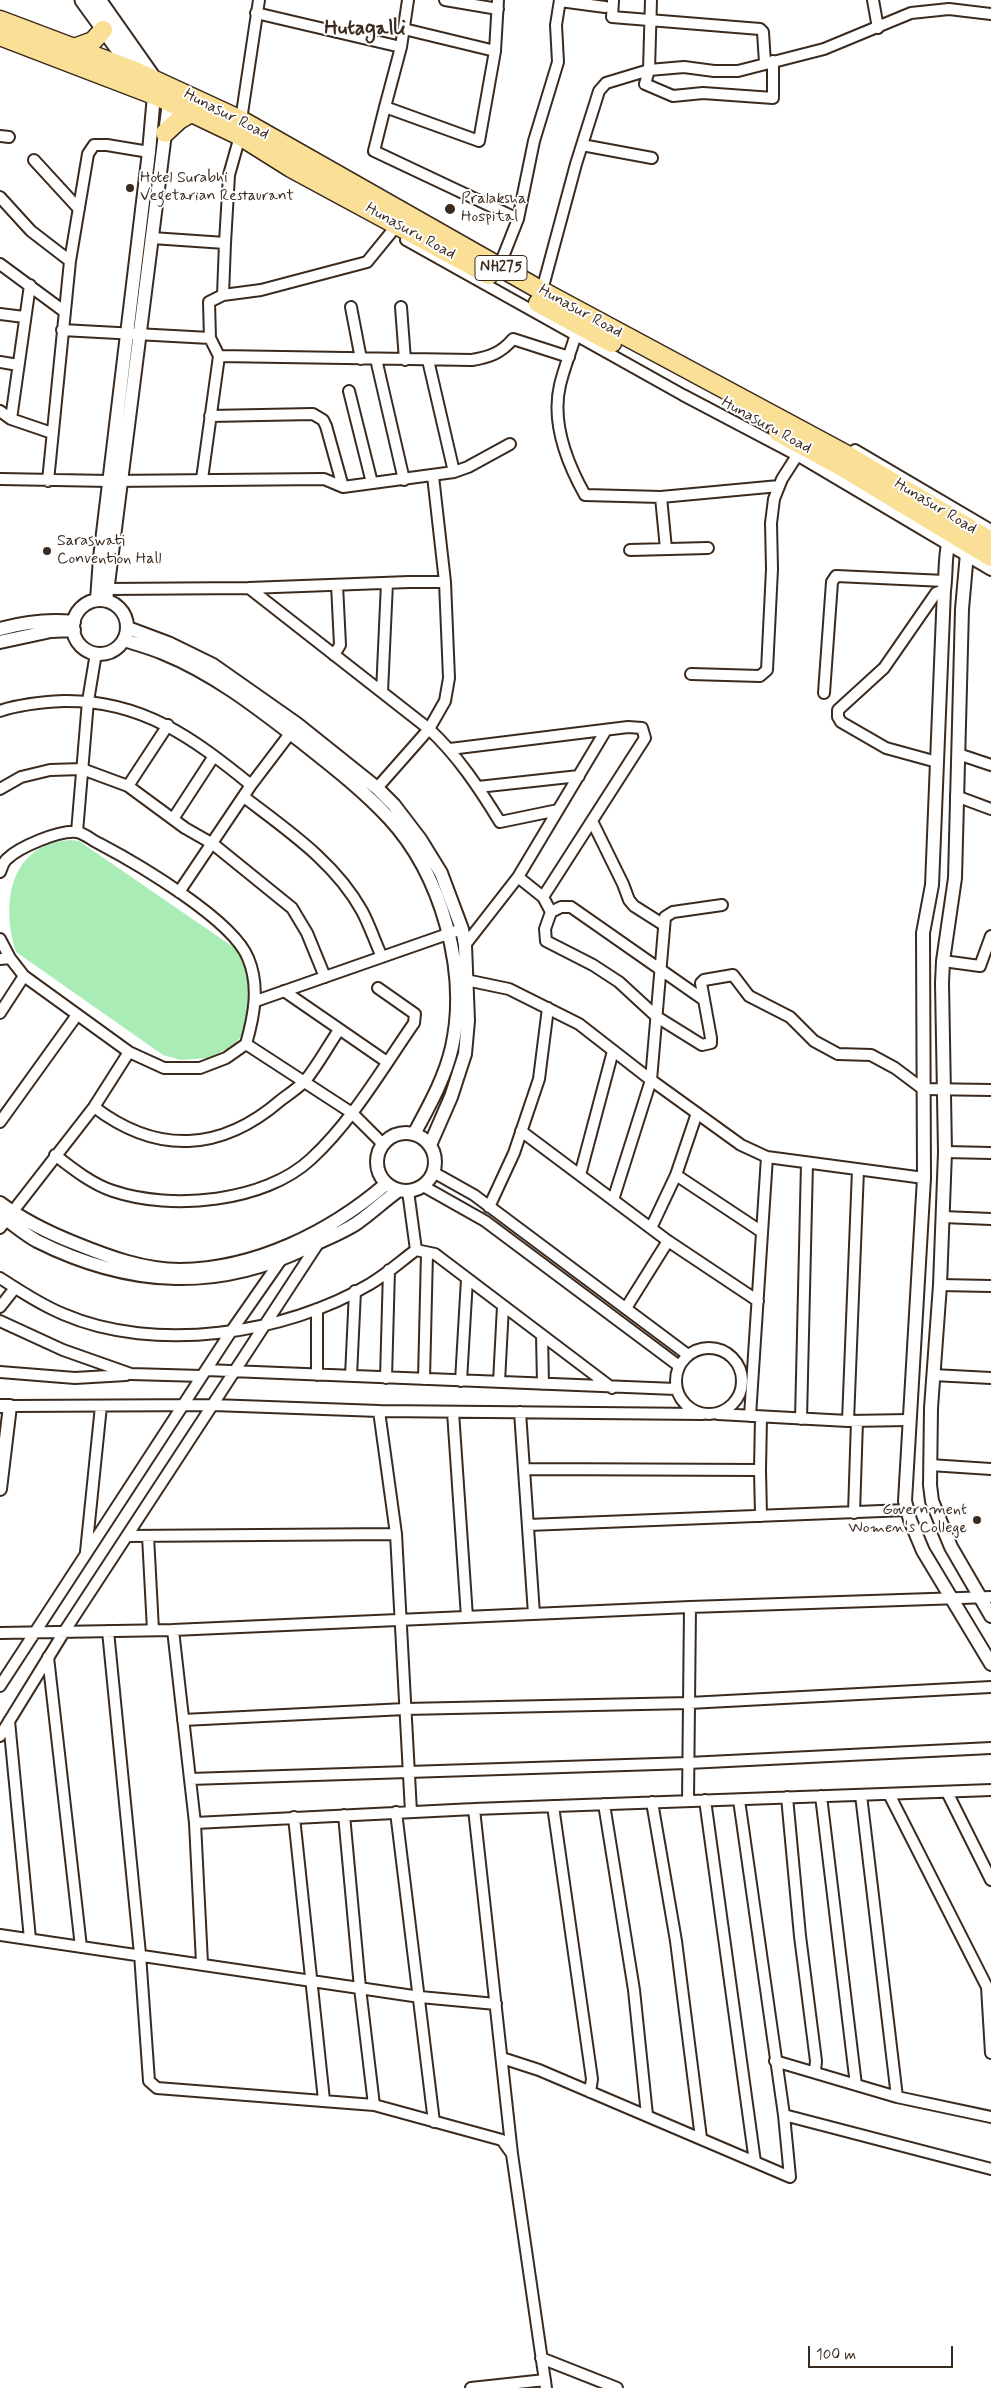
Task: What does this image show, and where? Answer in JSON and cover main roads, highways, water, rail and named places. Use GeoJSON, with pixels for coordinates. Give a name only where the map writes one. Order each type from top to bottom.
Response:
{"type":"FeatureCollection","features":[{"type":"Feature","properties":{"kind":"highway","name":"Hunasur Road"},"geometry":{"type":"LineString","coordinates":[[0,20],[135,71],[159,92],[500,267],[541,292],[849,456],[966,537],[991,542]]}},
{"type":"Feature","properties":{"kind":"highway"},"geometry":{"type":"LineString","coordinates":[[74,48],[93,41],[103,30]]}},
{"type":"Feature","properties":{"kind":"highway","name":"Hunasuru Road"},"geometry":{"type":"LineString","coordinates":[[0,36],[159,92],[192,113],[240,133],[291,168],[395,229],[541,292],[800,450],[966,537],[991,557]]}},
{"type":"Feature","properties":{"kind":"highway"},"geometry":{"type":"LineString","coordinates":[[165,133],[179,120],[192,113]]}},
{"type":"Feature","properties":{"kind":"main road"},"geometry":{"type":"LineString","coordinates":[[83,0],[103,30],[135,71]]}},
{"type":"Feature","properties":{"kind":"main road"},"geometry":{"type":"LineString","coordinates":[[98,0],[159,92]]}},
{"type":"Feature","properties":{"kind":"place","name":"Hotel Surabhi Vegetarian Restaurant"},"geometry":{"type":"Point","coordinates":[130,188]}},
{"type":"Feature","properties":{"kind":"place","name":"Pralaksha Hospital"},"geometry":{"type":"Point","coordinates":[450,209]}},
{"type":"Feature","properties":{"kind":"place","name":"Saraswati Convention Hall"},"geometry":{"type":"Point","coordinates":[47,551]}},
{"type":"Feature","properties":{"kind":"place","name":"Government Women's College"},"geometry":{"type":"Point","coordinates":[977,1520]}},
{"type":"Feature","properties":{"kind":"district","name":"Hutagalli"},"geometry":{"type":"Point","coordinates":[365,30]}}]}
